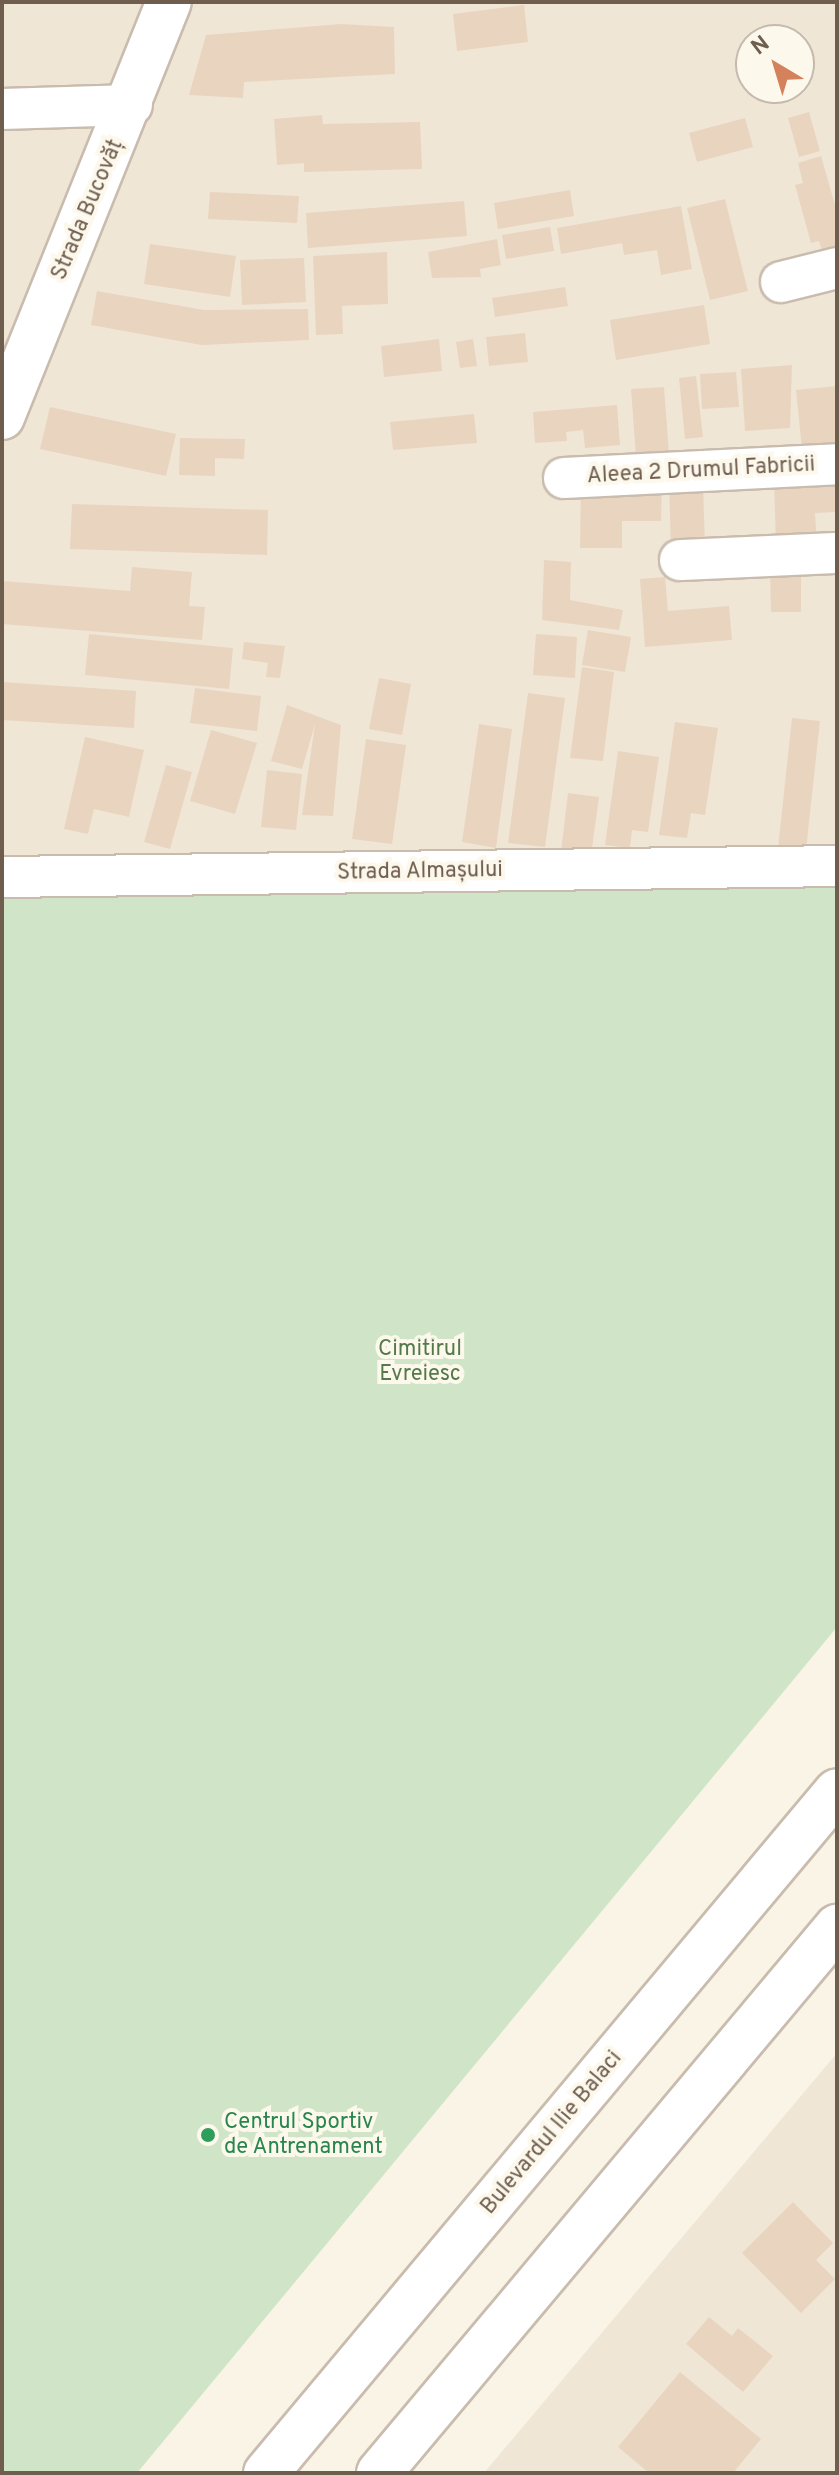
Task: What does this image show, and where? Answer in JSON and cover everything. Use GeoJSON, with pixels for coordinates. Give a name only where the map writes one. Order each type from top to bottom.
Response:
{"type":"FeatureCollection","features":[{"type":"Feature","properties":{"kind":"main road","name":"Strada Bucovăț"},"geometry":{"type":"LineString","coordinates":[[2,417],[132,105],[169,2]]}},
{"type":"Feature","properties":{"kind":"main road","name":"Bulevardul Ilie Balaci"},"geometry":{"type":"LineString","coordinates":[[266,2473],[837,1791]]}},
{"type":"Feature","properties":{"kind":"main road"},"geometry":{"type":"LineString","coordinates":[[379,2473],[837,1927]]}},
{"type":"Feature","properties":{"kind":"street"},"geometry":{"type":"LineString","coordinates":[[2,109],[132,105]]}},
{"type":"Feature","properties":{"kind":"street"},"geometry":{"type":"LineString","coordinates":[[781,282],[837,268]]}},
{"type":"Feature","properties":{"kind":"street","name":"Aleea 2 Drumul Fabricii"},"geometry":{"type":"LineString","coordinates":[[564,478],[837,464]]}},
{"type":"Feature","properties":{"kind":"street"},"geometry":{"type":"LineString","coordinates":[[680,560],[837,553]]}},
{"type":"Feature","properties":{"kind":"street","name":"Strada Almașului"},"geometry":{"type":"LineString","coordinates":[[2,877],[837,866]]}},
{"type":"Feature","properties":{"kind":"shaded area"},"geometry":{"type":"Polygon","coordinates":[[[2,2],[837,2],[837,875],[2,899],[2,2]]]}},
{"type":"Feature","properties":{"kind":"shaded area"},"geometry":{"type":"Polygon","coordinates":[[[837,2053],[837,2473],[484,2473],[837,2053]]]}},
{"type":"Feature","properties":{"kind":"green space","name":"Cimitirul Evreiesc"},"geometry":{"type":"Polygon","coordinates":[[[837,869],[837,1627],[137,2473],[2,2473],[2,883],[837,869]]]}},
{"type":"Feature","properties":{"kind":"building"},"geometry":{"type":"Polygon","coordinates":[[[524,5],[528,42],[457,51],[453,14],[524,5]]]}},
{"type":"Feature","properties":{"kind":"building"},"geometry":{"type":"Polygon","coordinates":[[[341,24],[394,27],[395,74],[244,82],[243,98],[189,95],[206,35],[341,24]]]}},
{"type":"Feature","properties":{"kind":"building"},"geometry":{"type":"Polygon","coordinates":[[[809,112],[820,151],[799,157],[788,118],[809,112]]]}},
{"type":"Feature","properties":{"kind":"building"},"geometry":{"type":"Polygon","coordinates":[[[322,115],[323,124],[420,122],[422,169],[304,172],[304,163],[277,165],[274,119],[322,115]]]}},
{"type":"Feature","properties":{"kind":"building"},"geometry":{"type":"Polygon","coordinates":[[[745,118],[753,147],[697,162],[689,133],[745,118]]]}},
{"type":"Feature","properties":{"kind":"building"},"geometry":{"type":"Polygon","coordinates":[[[821,156],[837,212],[837,256],[825,260],[819,241],[811,243],[795,185],[803,183],[798,163],[821,156]]]}},
{"type":"Feature","properties":{"kind":"building"},"geometry":{"type":"Polygon","coordinates":[[[570,190],[574,216],[498,229],[494,203],[570,190]]]}},
{"type":"Feature","properties":{"kind":"building"},"geometry":{"type":"Polygon","coordinates":[[[210,192],[299,196],[297,223],[208,219],[210,192]]]}},
{"type":"Feature","properties":{"kind":"building"},"geometry":{"type":"Polygon","coordinates":[[[725,199],[748,291],[710,300],[687,208],[725,199]]]}},
{"type":"Feature","properties":{"kind":"building"},"geometry":{"type":"Polygon","coordinates":[[[464,201],[467,236],[308,248],[306,213],[464,201]]]}},
{"type":"Feature","properties":{"kind":"building"},"geometry":{"type":"Polygon","coordinates":[[[681,206],[692,269],[661,275],[657,250],[624,255],[622,243],[561,254],[557,228],[681,206]]]}},
{"type":"Feature","properties":{"kind":"building"},"geometry":{"type":"Polygon","coordinates":[[[550,227],[554,251],[506,259],[502,235],[550,227]]]}},
{"type":"Feature","properties":{"kind":"building"},"geometry":{"type":"Polygon","coordinates":[[[497,239],[501,265],[480,269],[481,277],[432,278],[428,252],[497,239]]]}},
{"type":"Feature","properties":{"kind":"building"},"geometry":{"type":"Polygon","coordinates":[[[150,244],[236,256],[230,297],[144,284],[150,244]]]}},
{"type":"Feature","properties":{"kind":"building"},"geometry":{"type":"Polygon","coordinates":[[[387,252],[388,304],[342,306],[343,334],[316,335],[313,256],[387,252]]]}},
{"type":"Feature","properties":{"kind":"building"},"geometry":{"type":"Polygon","coordinates":[[[304,258],[306,302],[242,305],[240,260],[304,258]]]}},
{"type":"Feature","properties":{"kind":"building"},"geometry":{"type":"Polygon","coordinates":[[[565,287],[568,306],[495,317],[492,298],[565,287]]]}},
{"type":"Feature","properties":{"kind":"building"},"geometry":{"type":"Polygon","coordinates":[[[97,291],[204,310],[308,309],[309,340],[201,345],[91,325],[97,291]]]}},
{"type":"Feature","properties":{"kind":"building"},"geometry":{"type":"Polygon","coordinates":[[[704,305],[710,344],[616,360],[610,320],[704,305]]]}},
{"type":"Feature","properties":{"kind":"building"},"geometry":{"type":"Polygon","coordinates":[[[525,333],[528,362],[489,366],[486,337],[525,333]]]}},
{"type":"Feature","properties":{"kind":"building"},"geometry":{"type":"Polygon","coordinates":[[[439,339],[442,371],[384,377],[381,346],[439,339]]]}},
{"type":"Feature","properties":{"kind":"building"},"geometry":{"type":"Polygon","coordinates":[[[473,339],[477,366],[460,368],[456,342],[473,339]]]}},
{"type":"Feature","properties":{"kind":"building"},"geometry":{"type":"Polygon","coordinates":[[[792,365],[790,428],[745,431],[741,369],[792,365]]]}},
{"type":"Feature","properties":{"kind":"building"},"geometry":{"type":"Polygon","coordinates":[[[736,372],[739,407],[702,409],[700,374],[736,372]]]}},
{"type":"Feature","properties":{"kind":"building"},"geometry":{"type":"Polygon","coordinates":[[[696,376],[703,437],[685,439],[679,378],[696,376]]]}},
{"type":"Feature","properties":{"kind":"building"},"geometry":{"type":"Polygon","coordinates":[[[837,386],[837,455],[803,459],[796,390],[837,386]]]}},
{"type":"Feature","properties":{"kind":"building"},"geometry":{"type":"Polygon","coordinates":[[[664,387],[669,454],[636,457],[631,389],[664,387]]]}},
{"type":"Feature","properties":{"kind":"building"},"geometry":{"type":"Polygon","coordinates":[[[617,405],[620,445],[585,448],[583,430],[566,432],[567,441],[535,443],[533,412],[617,405]]]}},
{"type":"Feature","properties":{"kind":"building"},"geometry":{"type":"Polygon","coordinates":[[[50,407],[176,434],[166,476],[40,449],[50,407]]]}},
{"type":"Feature","properties":{"kind":"building"},"geometry":{"type":"Polygon","coordinates":[[[474,414],[477,443],[393,450],[390,422],[474,414]]]}},
{"type":"Feature","properties":{"kind":"building"},"geometry":{"type":"Polygon","coordinates":[[[180,438],[245,439],[244,459],[215,458],[215,476],[179,475],[180,438]]]}},
{"type":"Feature","properties":{"kind":"building"},"geometry":{"type":"Polygon","coordinates":[[[837,478],[837,512],[815,513],[817,544],[776,546],[774,480],[837,478]]]}},
{"type":"Feature","properties":{"kind":"building"},"geometry":{"type":"Polygon","coordinates":[[[581,480],[662,481],[661,521],[622,521],[622,548],[580,548],[581,480]]]}},
{"type":"Feature","properties":{"kind":"building"},"geometry":{"type":"Polygon","coordinates":[[[703,484],[705,547],[671,548],[669,485],[703,484]]]}},
{"type":"Feature","properties":{"kind":"building"},"geometry":{"type":"Polygon","coordinates":[[[72,504],[268,510],[267,555],[70,549],[72,504]]]}},
{"type":"Feature","properties":{"kind":"building"},"geometry":{"type":"Polygon","coordinates":[[[544,560],[571,562],[570,600],[623,610],[619,630],[542,620],[544,560]]]}},
{"type":"Feature","properties":{"kind":"building"},"geometry":{"type":"Polygon","coordinates":[[[132,567],[192,572],[189,606],[205,607],[202,640],[2,624],[2,581],[130,591],[132,567]]]}},
{"type":"Feature","properties":{"kind":"building"},"geometry":{"type":"Polygon","coordinates":[[[801,569],[801,612],[771,612],[770,570],[801,569]]]}},
{"type":"Feature","properties":{"kind":"building"},"geometry":{"type":"Polygon","coordinates":[[[665,577],[668,611],[729,606],[732,640],[645,647],[640,579],[665,577]]]}},
{"type":"Feature","properties":{"kind":"building"},"geometry":{"type":"Polygon","coordinates":[[[588,630],[631,637],[625,672],[582,665],[588,630]]]}},
{"type":"Feature","properties":{"kind":"building"},"geometry":{"type":"Polygon","coordinates":[[[89,634],[233,648],[229,689],[85,675],[89,634]]]}},
{"type":"Feature","properties":{"kind":"building"},"geometry":{"type":"Polygon","coordinates":[[[536,634],[577,637],[575,678],[533,675],[536,634]]]}},
{"type":"Feature","properties":{"kind":"building"},"geometry":{"type":"Polygon","coordinates":[[[244,642],[285,646],[280,678],[266,677],[268,663],[242,659],[244,642]]]}},
{"type":"Feature","properties":{"kind":"building"},"geometry":{"type":"Polygon","coordinates":[[[582,667],[614,672],[603,761],[570,758],[582,667]]]}},
{"type":"Feature","properties":{"kind":"building"},"geometry":{"type":"Polygon","coordinates":[[[379,678],[411,684],[402,735],[369,729],[379,678]]]}},
{"type":"Feature","properties":{"kind":"building"},"geometry":{"type":"Polygon","coordinates":[[[2,682],[136,691],[134,728],[2,720],[2,682]]]}},
{"type":"Feature","properties":{"kind":"building"},"geometry":{"type":"Polygon","coordinates":[[[195,688],[261,696],[257,731],[190,723],[195,688]]]}},
{"type":"Feature","properties":{"kind":"building"},"geometry":{"type":"Polygon","coordinates":[[[528,693],[565,698],[545,847],[508,843],[528,693]]]}},
{"type":"Feature","properties":{"kind":"building"},"geometry":{"type":"Polygon","coordinates":[[[287,705],[341,725],[333,816],[302,815],[315,724],[302,769],[271,761],[287,705]]]}},
{"type":"Feature","properties":{"kind":"building"},"geometry":{"type":"Polygon","coordinates":[[[792,718],[820,721],[806,850],[778,848],[792,718]]]}},
{"type":"Feature","properties":{"kind":"building"},"geometry":{"type":"Polygon","coordinates":[[[675,722],[718,728],[705,815],[691,813],[687,838],[659,835],[675,722]]]}},
{"type":"Feature","properties":{"kind":"building"},"geometry":{"type":"Polygon","coordinates":[[[479,724],[512,729],[496,848],[462,842],[479,724]]]}},
{"type":"Feature","properties":{"kind":"building"},"geometry":{"type":"Polygon","coordinates":[[[211,730],[257,743],[235,814],[190,801],[211,730]]]}},
{"type":"Feature","properties":{"kind":"building"},"geometry":{"type":"Polygon","coordinates":[[[85,737],[144,750],[129,817],[94,809],[88,834],[64,829],[85,737]]]}},
{"type":"Feature","properties":{"kind":"building"},"geometry":{"type":"Polygon","coordinates":[[[366,739],[406,745],[392,844],[352,839],[366,739]]]}},
{"type":"Feature","properties":{"kind":"building"},"geometry":{"type":"Polygon","coordinates":[[[618,751],[659,757],[648,832],[632,830],[630,848],[605,845],[618,751]]]}},
{"type":"Feature","properties":{"kind":"building"},"geometry":{"type":"Polygon","coordinates":[[[166,765],[192,772],[170,849],[144,842],[166,765]]]}},
{"type":"Feature","properties":{"kind":"building"},"geometry":{"type":"Polygon","coordinates":[[[267,770],[302,774],[296,830],[261,827],[267,770]]]}},
{"type":"Feature","properties":{"kind":"building"},"geometry":{"type":"Polygon","coordinates":[[[568,793],[599,797],[591,855],[561,851],[568,793]]]}},
{"type":"Feature","properties":{"kind":"building"},"geometry":{"type":"Polygon","coordinates":[[[793,2202],[833,2243],[816,2260],[835,2279],[801,2313],[742,2253],[793,2202]]]}},
{"type":"Feature","properties":{"kind":"building"},"geometry":{"type":"Polygon","coordinates":[[[709,2317],[732,2336],[738,2328],[773,2356],[743,2392],[686,2344],[709,2317]]]}},
{"type":"Feature","properties":{"kind":"building"},"geometry":{"type":"Polygon","coordinates":[[[680,2372],[761,2439],[733,2473],[649,2473],[618,2447],[680,2372]]]}},
{"type":"Feature","properties":{"kind":"place","name":"Centrul Sportiv de Antrenament"},"geometry":{"type":"Point","coordinates":[208,2135]}}]}
